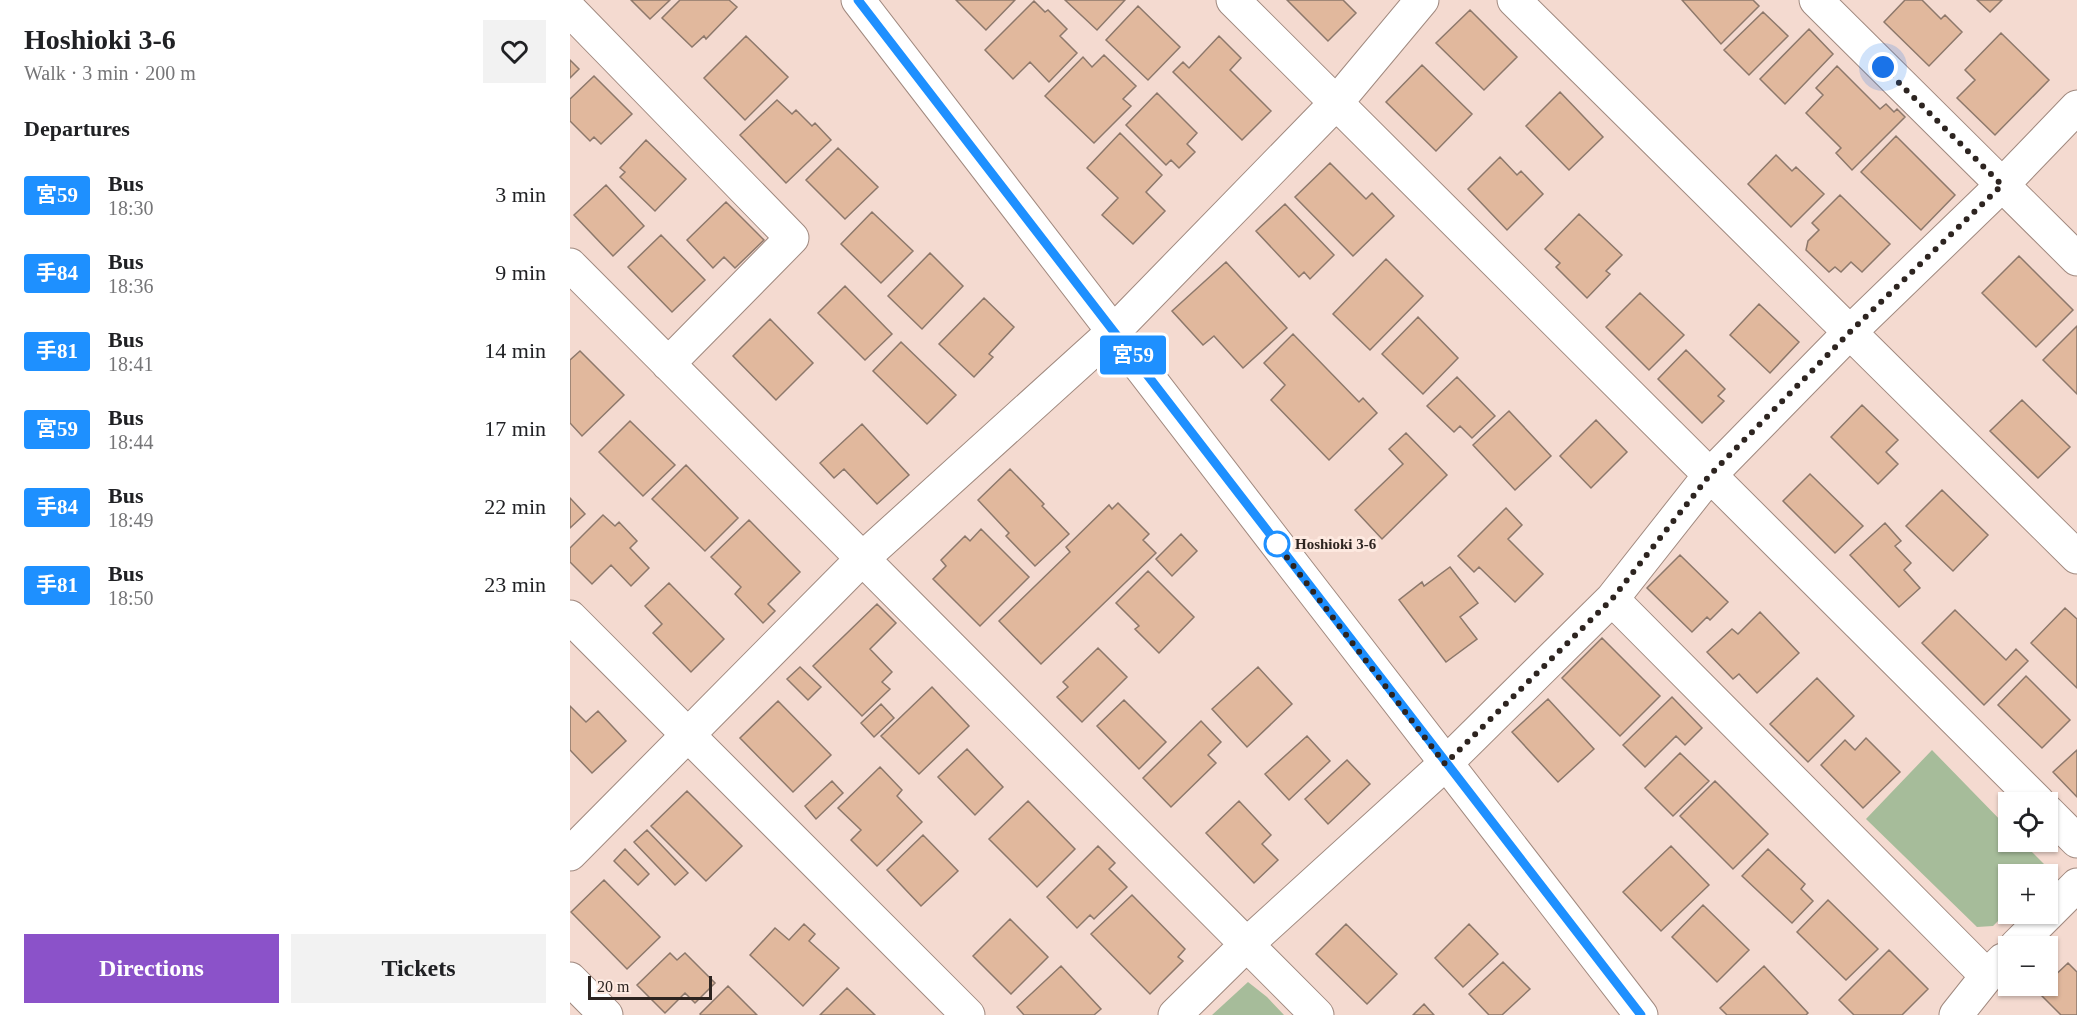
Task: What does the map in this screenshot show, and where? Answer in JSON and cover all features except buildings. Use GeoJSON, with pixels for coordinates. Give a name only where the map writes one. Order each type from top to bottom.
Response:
{"type":"FeatureCollection","features":[{"type":"Feature","properties":{"kind":"street"},"geometry":{"type":"LineString","coordinates":[[858,0],[1445,764],[1641,1015]]}},
{"type":"Feature","properties":{"kind":"street"},"geometry":{"type":"LineString","coordinates":[[1233,0],[2028,792]]}},
{"type":"Feature","properties":{"kind":"street"},"geometry":{"type":"LineString","coordinates":[[570,854],[862,559],[1114,331],[1336,103],[1422,0]]}},
{"type":"Feature","properties":{"kind":"street"},"geometry":{"type":"LineString","coordinates":[[1514,0],[2077,557]]}},
{"type":"Feature","properties":{"kind":"street"},"geometry":{"type":"LineString","coordinates":[[1816,0],[2077,259]]}},
{"type":"Feature","properties":{"kind":"street"},"geometry":{"type":"LineString","coordinates":[[570,10],[792,238],[668,364]]}},
{"type":"Feature","properties":{"kind":"street"},"geometry":{"type":"LineString","coordinates":[[1175,1015],[1246,945],[1445,764],[1612,599],[1709,476],[1850,332],[2002,185],[2077,107]]}},
{"type":"Feature","properties":{"kind":"street"},"geometry":{"type":"LineString","coordinates":[[570,265],[1317,1015]]}},
{"type":"Feature","properties":{"kind":"street"},"geometry":{"type":"LineString","coordinates":[[1612,599],[1998,965],[1956,1015]]}},
{"type":"Feature","properties":{"kind":"street"},"geometry":{"type":"LineString","coordinates":[[570,617],[968,1015]]}},
{"type":"Feature","properties":{"kind":"street"},"geometry":{"type":"LineString","coordinates":[[2058,822],[2077,841]]}},
{"type":"Feature","properties":{"kind":"street"},"geometry":{"type":"LineString","coordinates":[[2026,936],[2077,885]]}},
{"type":"Feature","properties":{"kind":"street"},"geometry":{"type":"LineString","coordinates":[[570,979],[606,1015]]}},
{"type":"Feature","properties":{"kind":"green space"},"geometry":{"type":"Polygon","coordinates":[[[1932,750],[1998,818],[1998,852],[2032,852],[2044,864],[1998,864],[1998,921],[1993,926],[1977,927],[1866,819],[1932,750]]]}},
{"type":"Feature","properties":{"kind":"green space"},"geometry":{"type":"Polygon","coordinates":[[[1248,982],[1284,1015],[1212,1015],[1248,982]]]}},
{"type":"Feature","properties":{"kind":"bus line","name":"宮59"},"geometry":{"type":"LineString","coordinates":[[858,0],[1445,764],[1641,1015]]}},
{"type":"Feature","properties":{"kind":"place","name":"Hoshioki 3-6"},"geometry":{"type":"Point","coordinates":[1277,544]}},
{"type":"Feature","properties":{"kind":"route"},"geometry":{"type":"LineString","coordinates":[[1277,544],[1272,538],[1445,764],[1612,599],[1709,476],[1850,332],[2002,185],[1883,67]]}}]}
